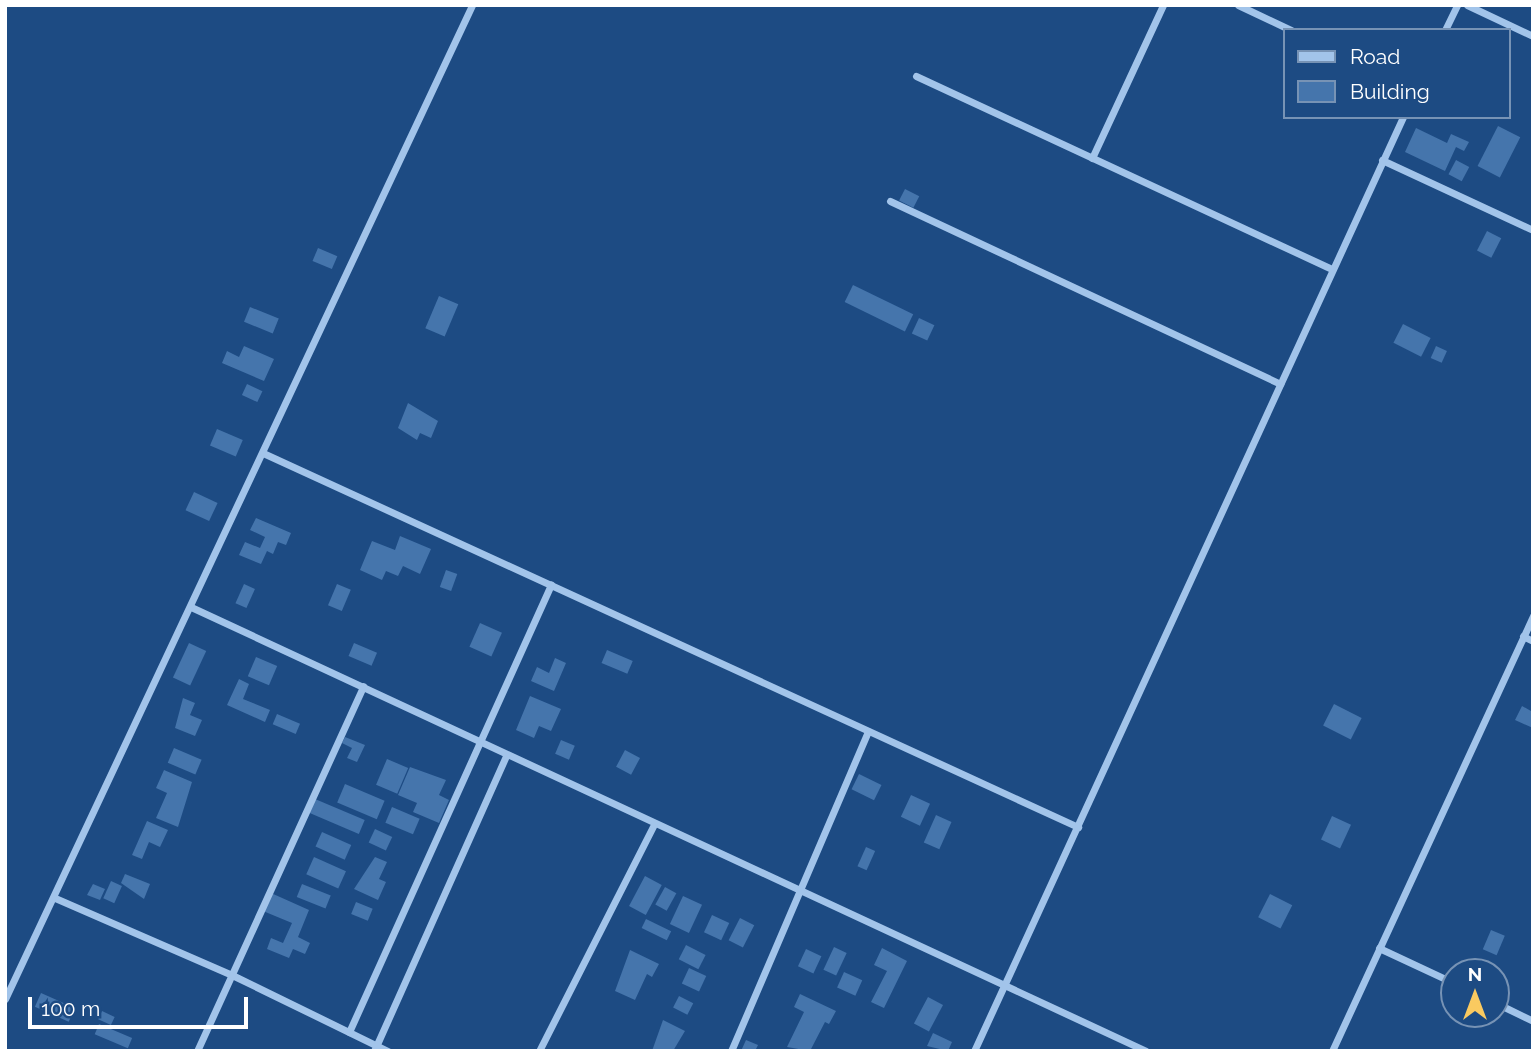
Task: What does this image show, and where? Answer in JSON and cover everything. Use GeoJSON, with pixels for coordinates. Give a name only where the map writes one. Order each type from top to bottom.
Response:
{"type":"FeatureCollection","features":[{"type":"Feature","properties":{"kind":"street"},"geometry":{"type":"LineString","coordinates":[[5,999],[472,5]]}},
{"type":"Feature","properties":{"kind":"street"},"geometry":{"type":"LineString","coordinates":[[1092,158],[1163,5]]}},
{"type":"Feature","properties":{"kind":"street"},"geometry":{"type":"LineString","coordinates":[[1238,5],[1287,28]]}},
{"type":"Feature","properties":{"kind":"street"},"geometry":{"type":"LineString","coordinates":[[1446,28],[1457,5]]}},
{"type":"Feature","properties":{"kind":"street"},"geometry":{"type":"LineString","coordinates":[[1467,5],[1533,36]]}},
{"type":"Feature","properties":{"kind":"street"},"geometry":{"type":"LineString","coordinates":[[916,76],[1332,269]]}},
{"type":"Feature","properties":{"kind":"street"},"geometry":{"type":"LineString","coordinates":[[974,1051],[1402,119]]}},
{"type":"Feature","properties":{"kind":"street"},"geometry":{"type":"LineString","coordinates":[[1382,160],[1533,230]]}},
{"type":"Feature","properties":{"kind":"street"},"geometry":{"type":"LineString","coordinates":[[890,201],[1280,384]]}},
{"type":"Feature","properties":{"kind":"street"},"geometry":{"type":"LineString","coordinates":[[263,453],[1078,827]]}},
{"type":"Feature","properties":{"kind":"street"},"geometry":{"type":"LineString","coordinates":[[349,1032],[551,585]]}},
{"type":"Feature","properties":{"kind":"street"},"geometry":{"type":"LineString","coordinates":[[191,607],[481,741],[506,756],[1146,1051]]}},
{"type":"Feature","properties":{"kind":"street"},"geometry":{"type":"LineString","coordinates":[[1332,1051],[1533,615]]}},
{"type":"Feature","properties":{"kind":"street"},"geometry":{"type":"LineString","coordinates":[[1523,636],[1533,640]]}},
{"type":"Feature","properties":{"kind":"street"},"geometry":{"type":"LineString","coordinates":[[197,1051],[363,686]]}},
{"type":"Feature","properties":{"kind":"street"},"geometry":{"type":"LineString","coordinates":[[731,1051],[868,731]]}},
{"type":"Feature","properties":{"kind":"street"},"geometry":{"type":"LineString","coordinates":[[375,1048],[506,756]]}},
{"type":"Feature","properties":{"kind":"street"},"geometry":{"type":"LineString","coordinates":[[539,1051],[654,824]]}},
{"type":"Feature","properties":{"kind":"street"},"geometry":{"type":"LineString","coordinates":[[54,898],[232,975],[349,1032],[375,1048],[388,1051]]}},
{"type":"Feature","properties":{"kind":"street"},"geometry":{"type":"LineString","coordinates":[[1379,948],[1440,976]]}},
{"type":"Feature","properties":{"kind":"street"},"geometry":{"type":"LineString","coordinates":[[1510,1010],[1533,1021]]}},
{"type":"Feature","properties":{"kind":"building"},"geometry":{"type":"Polygon","coordinates":[[[1498,126],[1520,137],[1500,177],[1478,166],[1498,126]]]}},
{"type":"Feature","properties":{"kind":"building"},"geometry":{"type":"Polygon","coordinates":[[[1416,128],[1447,143],[1451,134],[1469,142],[1464,151],[1456,147],[1445,171],[1405,152],[1416,128]]]}},
{"type":"Feature","properties":{"kind":"building"},"geometry":{"type":"Polygon","coordinates":[[[1456,160],[1469,167],[1462,181],[1448,174],[1456,160]]]}},
{"type":"Feature","properties":{"kind":"building"},"geometry":{"type":"Polygon","coordinates":[[[905,189],[919,196],[913,208],[899,201],[905,189]]]}},
{"type":"Feature","properties":{"kind":"building"},"geometry":{"type":"Polygon","coordinates":[[[1487,231],[1501,238],[1491,258],[1477,251],[1487,231]]]}},
{"type":"Feature","properties":{"kind":"building"},"geometry":{"type":"Polygon","coordinates":[[[318,248],[337,256],[332,269],[313,261],[318,248]]]}},
{"type":"Feature","properties":{"kind":"building"},"geometry":{"type":"Polygon","coordinates":[[[853,285],[913,314],[905,331],[845,302],[853,285]]]}},
{"type":"Feature","properties":{"kind":"building"},"geometry":{"type":"Polygon","coordinates":[[[439,296],[458,304],[445,336],[425,328],[439,296]]]}},
{"type":"Feature","properties":{"kind":"building"},"geometry":{"type":"Polygon","coordinates":[[[250,307],[279,319],[273,333],[244,322],[250,307]]]}},
{"type":"Feature","properties":{"kind":"building"},"geometry":{"type":"Polygon","coordinates":[[[919,318],[934,325],[927,341],[912,333],[919,318]]]}},
{"type":"Feature","properties":{"kind":"building"},"geometry":{"type":"Polygon","coordinates":[[[1403,324],[1431,338],[1421,357],[1393,343],[1403,324]]]}},
{"type":"Feature","properties":{"kind":"building"},"geometry":{"type":"Polygon","coordinates":[[[244,346],[274,359],[264,381],[222,363],[227,351],[239,357],[244,346]]]}},
{"type":"Feature","properties":{"kind":"building"},"geometry":{"type":"Polygon","coordinates":[[[1436,346],[1447,351],[1442,363],[1431,358],[1436,346]]]}},
{"type":"Feature","properties":{"kind":"building"},"geometry":{"type":"Polygon","coordinates":[[[247,384],[262,391],[257,402],[242,395],[247,384]]]}},
{"type":"Feature","properties":{"kind":"building"},"geometry":{"type":"Polygon","coordinates":[[[408,403],[438,421],[431,438],[420,433],[417,440],[398,428],[408,403]]]}},
{"type":"Feature","properties":{"kind":"building"},"geometry":{"type":"Polygon","coordinates":[[[217,429],[243,440],[236,457],[210,446],[217,429]]]}},
{"type":"Feature","properties":{"kind":"building"},"geometry":{"type":"Polygon","coordinates":[[[194,492],[218,503],[209,521],[186,510],[194,492]]]}},
{"type":"Feature","properties":{"kind":"building"},"geometry":{"type":"Polygon","coordinates":[[[256,518],[291,533],[286,545],[278,542],[273,554],[267,551],[261,564],[239,555],[245,542],[260,548],[265,537],[250,530],[256,518]]]}},
{"type":"Feature","properties":{"kind":"building"},"geometry":{"type":"Polygon","coordinates":[[[400,536],[431,549],[420,574],[403,566],[398,576],[386,571],[382,580],[360,570],[372,541],[395,550],[400,536]]]}},
{"type":"Feature","properties":{"kind":"building"},"geometry":{"type":"Polygon","coordinates":[[[446,570],[457,574],[451,591],[440,587],[446,570]]]}},
{"type":"Feature","properties":{"kind":"building"},"geometry":{"type":"Polygon","coordinates":[[[244,584],[255,589],[246,608],[235,603],[244,584]]]}},
{"type":"Feature","properties":{"kind":"building"},"geometry":{"type":"Polygon","coordinates":[[[337,584],[351,590],[342,611],[328,605],[337,584]]]}},
{"type":"Feature","properties":{"kind":"building"},"geometry":{"type":"Polygon","coordinates":[[[480,623],[502,633],[491,657],[469,647],[480,623]]]}},
{"type":"Feature","properties":{"kind":"building"},"geometry":{"type":"Polygon","coordinates":[[[189,643],[206,651],[190,685],[173,677],[189,643]]]}},
{"type":"Feature","properties":{"kind":"building"},"geometry":{"type":"Polygon","coordinates":[[[354,643],[377,653],[372,666],[349,656],[354,643]]]}},
{"type":"Feature","properties":{"kind":"building"},"geometry":{"type":"Polygon","coordinates":[[[607,650],[633,661],[627,674],[602,663],[607,650]]]}},
{"type":"Feature","properties":{"kind":"building"},"geometry":{"type":"Polygon","coordinates":[[[256,657],[277,666],[269,685],[248,676],[256,657]]]}},
{"type":"Feature","properties":{"kind":"building"},"geometry":{"type":"Polygon","coordinates":[[[555,658],[566,663],[554,691],[531,681],[537,667],[549,673],[555,658]]]}},
{"type":"Feature","properties":{"kind":"building"},"geometry":{"type":"Polygon","coordinates":[[[239,679],[249,684],[243,699],[270,710],[265,722],[227,705],[239,679]]]}},
{"type":"Feature","properties":{"kind":"building"},"geometry":{"type":"Polygon","coordinates":[[[530,696],[561,709],[551,731],[539,726],[534,738],[516,730],[530,696]]]}},
{"type":"Feature","properties":{"kind":"building"},"geometry":{"type":"Polygon","coordinates":[[[183,698],[195,703],[190,715],[202,720],[195,736],[175,728],[183,698]]]}},
{"type":"Feature","properties":{"kind":"building"},"geometry":{"type":"Polygon","coordinates":[[[1334,704],[1362,718],[1351,739],[1323,725],[1334,704]]]}},
{"type":"Feature","properties":{"kind":"building"},"geometry":{"type":"Polygon","coordinates":[[[1522,706],[1531,711],[1533,707],[1533,728],[1515,720],[1522,706]]]}},
{"type":"Feature","properties":{"kind":"building"},"geometry":{"type":"Polygon","coordinates":[[[277,714],[300,724],[296,734],[273,724],[277,714]]]}},
{"type":"Feature","properties":{"kind":"building"},"geometry":{"type":"Polygon","coordinates":[[[345,737],[365,745],[357,762],[347,758],[352,748],[342,743],[345,737]]]}},
{"type":"Feature","properties":{"kind":"building"},"geometry":{"type":"Polygon","coordinates":[[[561,740],[575,746],[569,760],[555,754],[561,740]]]}},
{"type":"Feature","properties":{"kind":"building"},"geometry":{"type":"Polygon","coordinates":[[[174,748],[202,760],[195,774],[168,763],[174,748]]]}},
{"type":"Feature","properties":{"kind":"building"},"geometry":{"type":"Polygon","coordinates":[[[625,750],[640,758],[631,775],[616,767],[625,750]]]}},
{"type":"Feature","properties":{"kind":"building"},"geometry":{"type":"Polygon","coordinates":[[[387,759],[408,768],[397,794],[376,785],[387,759]]]}},
{"type":"Feature","properties":{"kind":"building"},"geometry":{"type":"Polygon","coordinates":[[[410,767],[446,780],[439,795],[449,800],[439,823],[413,812],[417,803],[398,795],[410,767]]]}},
{"type":"Feature","properties":{"kind":"building"},"geometry":{"type":"Polygon","coordinates":[[[164,770],[192,782],[178,827],[156,818],[167,793],[156,788],[164,770]]]}},
{"type":"Feature","properties":{"kind":"building"},"geometry":{"type":"Polygon","coordinates":[[[859,774],[881,785],[874,800],[852,789],[859,774]]]}},
{"type":"Feature","properties":{"kind":"building"},"geometry":{"type":"Polygon","coordinates":[[[345,784],[385,801],[377,819],[337,802],[345,784]]]}},
{"type":"Feature","properties":{"kind":"building"},"geometry":{"type":"Polygon","coordinates":[[[911,795],[930,804],[920,826],[901,817],[911,795]]]}},
{"type":"Feature","properties":{"kind":"building"},"geometry":{"type":"Polygon","coordinates":[[[315,799],[365,820],[359,834],[309,813],[315,799]]]}},
{"type":"Feature","properties":{"kind":"building"},"geometry":{"type":"Polygon","coordinates":[[[392,807],[420,819],[413,834],[385,823],[392,807]]]}},
{"type":"Feature","properties":{"kind":"building"},"geometry":{"type":"Polygon","coordinates":[[[936,815],[952,822],[939,849],[924,842],[936,815]]]}},
{"type":"Feature","properties":{"kind":"building"},"geometry":{"type":"Polygon","coordinates":[[[1332,816],[1351,825],[1340,848],[1321,840],[1332,816]]]}},
{"type":"Feature","properties":{"kind":"building"},"geometry":{"type":"Polygon","coordinates":[[[147,821],[168,830],[160,847],[149,842],[142,859],[132,855],[147,821]]]}},
{"type":"Feature","properties":{"kind":"building"},"geometry":{"type":"Polygon","coordinates":[[[375,829],[392,837],[386,851],[369,843],[375,829]]]}},
{"type":"Feature","properties":{"kind":"building"},"geometry":{"type":"Polygon","coordinates":[[[322,832],[351,845],[345,860],[315,847],[322,832]]]}},
{"type":"Feature","properties":{"kind":"building"},"geometry":{"type":"Polygon","coordinates":[[[866,847],[875,851],[867,870],[857,866],[866,847]]]}},
{"type":"Feature","properties":{"kind":"building"},"geometry":{"type":"Polygon","coordinates":[[[314,857],[346,871],[338,889],[306,874],[314,857]]]}},
{"type":"Feature","properties":{"kind":"building"},"geometry":{"type":"Polygon","coordinates":[[[375,857],[387,862],[379,879],[386,882],[378,900],[354,889],[375,857]]]}},
{"type":"Feature","properties":{"kind":"building"},"geometry":{"type":"Polygon","coordinates":[[[125,874],[150,884],[144,899],[121,883],[125,874]]]}},
{"type":"Feature","properties":{"kind":"building"},"geometry":{"type":"Polygon","coordinates":[[[645,876],[662,885],[646,915],[629,906],[645,876]]]}},
{"type":"Feature","properties":{"kind":"building"},"geometry":{"type":"Polygon","coordinates":[[[111,881],[122,886],[114,903],[103,898],[111,881]]]}},
{"type":"Feature","properties":{"kind":"building"},"geometry":{"type":"Polygon","coordinates":[[[93,884],[105,889],[100,900],[87,895],[93,884]]]}},
{"type":"Feature","properties":{"kind":"building"},"geometry":{"type":"Polygon","coordinates":[[[302,884],[331,896],[325,909],[297,897],[302,884]]]}},
{"type":"Feature","properties":{"kind":"building"},"geometry":{"type":"Polygon","coordinates":[[[665,887],[676,893],[667,911],[655,904],[665,887]]]}},
{"type":"Feature","properties":{"kind":"building"},"geometry":{"type":"Polygon","coordinates":[[[271,893],[309,910],[298,937],[310,943],[305,954],[293,949],[289,958],[267,949],[271,938],[283,943],[292,923],[263,911],[271,893]]]}},
{"type":"Feature","properties":{"kind":"building"},"geometry":{"type":"Polygon","coordinates":[[[1270,894],[1292,905],[1280,929],[1258,917],[1270,894]]]}},
{"type":"Feature","properties":{"kind":"building"},"geometry":{"type":"Polygon","coordinates":[[[683,896],[702,905],[689,933],[670,924],[683,896]]]}},
{"type":"Feature","properties":{"kind":"building"},"geometry":{"type":"Polygon","coordinates":[[[356,902],[373,909],[368,921],[351,914],[356,902]]]}},
{"type":"Feature","properties":{"kind":"building"},"geometry":{"type":"Polygon","coordinates":[[[712,915],[729,923],[721,940],[704,932],[712,915]]]}},
{"type":"Feature","properties":{"kind":"building"},"geometry":{"type":"Polygon","coordinates":[[[740,918],[754,925],[743,948],[729,940],[740,918]]]}},
{"type":"Feature","properties":{"kind":"building"},"geometry":{"type":"Polygon","coordinates":[[[646,919],[671,931],[667,940],[642,928],[646,919]]]}},
{"type":"Feature","properties":{"kind":"building"},"geometry":{"type":"Polygon","coordinates":[[[1491,930],[1505,936],[1497,955],[1483,949],[1491,930]]]}},
{"type":"Feature","properties":{"kind":"building"},"geometry":{"type":"Polygon","coordinates":[[[686,945],[706,955],[698,969],[679,959],[686,945]]]}},
{"type":"Feature","properties":{"kind":"building"},"geometry":{"type":"Polygon","coordinates":[[[834,947],[847,953],[836,976],[823,970],[834,947]]]}},
{"type":"Feature","properties":{"kind":"building"},"geometry":{"type":"Polygon","coordinates":[[[882,948],[907,961],[884,1008],[871,1002],[887,971],[874,965],[882,948]]]}},
{"type":"Feature","properties":{"kind":"building"},"geometry":{"type":"Polygon","coordinates":[[[806,949],[821,956],[813,973],[798,966],[806,949]]]}},
{"type":"Feature","properties":{"kind":"building"},"geometry":{"type":"Polygon","coordinates":[[[630,950],[659,964],[652,977],[647,974],[635,1000],[615,991],[630,950]]]}},
{"type":"Feature","properties":{"kind":"building"},"geometry":{"type":"Polygon","coordinates":[[[689,968],[706,976],[699,991],[682,983],[689,968]]]}},
{"type":"Feature","properties":{"kind":"building"},"geometry":{"type":"Polygon","coordinates":[[[844,972],[862,980],[855,996],[837,988],[844,972]]]}},
{"type":"Feature","properties":{"kind":"building"},"geometry":{"type":"Polygon","coordinates":[[[41,993],[75,1008],[69,1022],[35,1007],[41,993]]]}},
{"type":"Feature","properties":{"kind":"building"},"geometry":{"type":"Polygon","coordinates":[[[800,994],[836,1011],[829,1024],[825,1022],[810,1051],[787,1047],[804,1012],[794,1007],[800,994]]]}},
{"type":"Feature","properties":{"kind":"building"},"geometry":{"type":"Polygon","coordinates":[[[679,996],[693,1003],[687,1015],[673,1008],[679,996]]]}},
{"type":"Feature","properties":{"kind":"building"},"geometry":{"type":"Polygon","coordinates":[[[928,997],[943,1005],[929,1031],[914,1023],[928,997]]]}},
{"type":"Feature","properties":{"kind":"building"},"geometry":{"type":"Polygon","coordinates":[[[102,1011],[115,1017],[111,1025],[98,1019],[102,1011]]]}},
{"type":"Feature","properties":{"kind":"building"},"geometry":{"type":"Polygon","coordinates":[[[663,1020],[685,1031],[673,1051],[652,1051],[663,1020]]]}},
{"type":"Feature","properties":{"kind":"building"},"geometry":{"type":"Polygon","coordinates":[[[99,1024],[132,1038],[128,1048],[95,1034],[99,1024]]]}},
{"type":"Feature","properties":{"kind":"building"},"geometry":{"type":"Polygon","coordinates":[[[933,1033],[952,1042],[948,1051],[927,1046],[933,1033]]]}},
{"type":"Feature","properties":{"kind":"building"},"geometry":{"type":"Polygon","coordinates":[[[746,1040],[758,1045],[755,1051],[741,1051],[746,1040]]]}}]}
